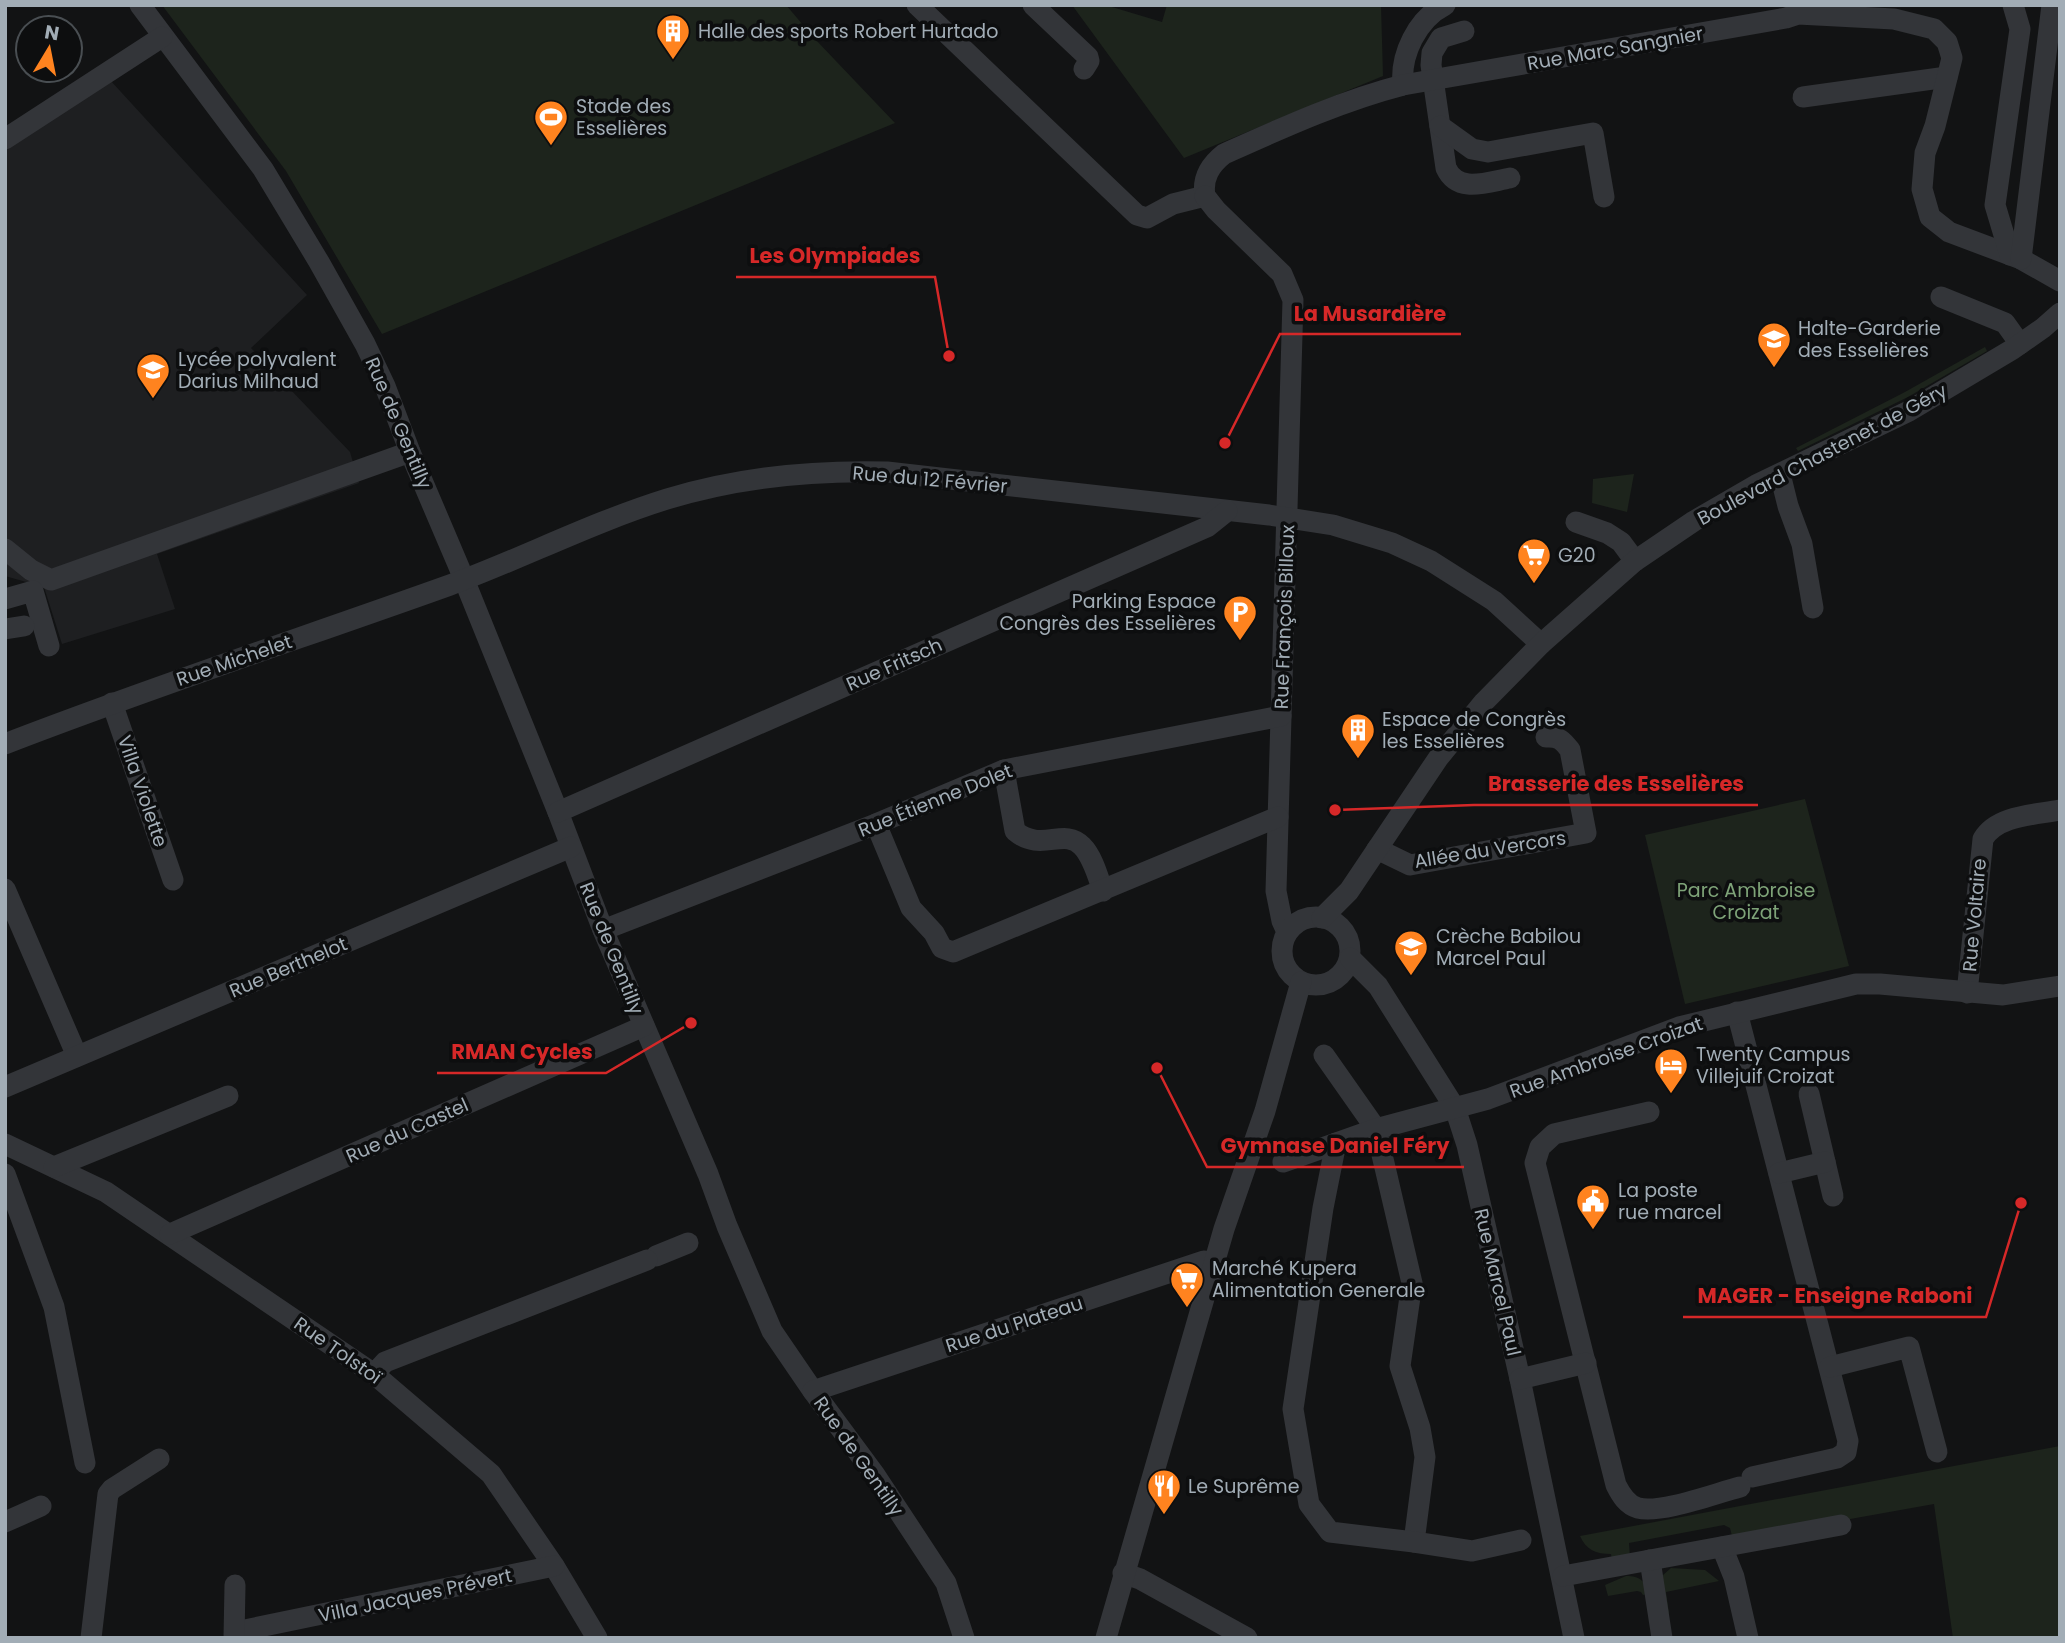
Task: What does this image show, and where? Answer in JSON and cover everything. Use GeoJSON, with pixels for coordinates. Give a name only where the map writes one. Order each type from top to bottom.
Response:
{"type":"FeatureCollection","features":[{"type":"Feature","properties":{"kind":"street","name":"Rue de Gentilly"},"geometry":{"type":"LineString","coordinates":[[140,5],[263,169],[365,344],[385,386],[464,580],[558,812],[586,889],[772,1331],[875,1475],[946,1583],[964,1638]]}},
{"type":"Feature","properties":{"kind":"street"},"geometry":{"type":"LineString","coordinates":[[917,5],[1137,215],[1147,218],[1173,204],[1205,197]]}},
{"type":"Feature","properties":{"kind":"street"},"geometry":{"type":"LineString","coordinates":[[1033,5],[1088,57],[1089,61],[1084,69]]}},
{"type":"Feature","properties":{"kind":"street"},"geometry":{"type":"LineString","coordinates":[[1403,85],[1402,76],[1412,40],[1428,17],[1445,5]]}},
{"type":"Feature","properties":{"kind":"street"},"geometry":{"type":"LineString","coordinates":[[2013,5],[2020,29],[1995,205],[2015,257]]}},
{"type":"Feature","properties":{"kind":"street"},"geometry":{"type":"LineString","coordinates":[[2015,257],[2052,5]]}},
{"type":"Feature","properties":{"kind":"street","name":"Rue Marc Sangnier"},"geometry":{"type":"LineString","coordinates":[[1205,197],[1204,188],[1209,170],[1224,154],[1353,100],[1403,85],[1786,18],[1792,10],[1894,19],[1934,29],[1947,42],[1952,58],[1935,126],[1925,153],[1922,189],[1930,217],[1949,232],[2015,257],[2060,281]]}},
{"type":"Feature","properties":{"kind":"street"},"geometry":{"type":"LineString","coordinates":[[1464,31],[1441,38],[1432,53],[1431,65],[1446,168],[1450,176],[1464,184],[1510,178]]}},
{"type":"Feature","properties":{"kind":"street"},"geometry":{"type":"LineString","coordinates":[[5,139],[162,37]]}},
{"type":"Feature","properties":{"kind":"street"},"geometry":{"type":"LineString","coordinates":[[1803,97],[1947,77]]}},
{"type":"Feature","properties":{"kind":"street"},"geometry":{"type":"LineString","coordinates":[[1441,132],[1472,149],[1488,152],[1593,133],[1604,197]]}},
{"type":"Feature","properties":{"kind":"street","name":"Rue François Billoux"},"geometry":{"type":"LineString","coordinates":[[1205,197],[1282,274],[1293,300],[1276,891],[1287,932]]}},
{"type":"Feature","properties":{"kind":"street"},"geometry":{"type":"LineString","coordinates":[[1941,298],[2005,323],[2020,344]]}},
{"type":"Feature","properties":{"kind":"street","name":"Boulevard Chastenet de Géry"},"geometry":{"type":"LineString","coordinates":[[1322,918],[1349,891],[1439,757],[1484,702],[1541,644],[1635,561],[1694,521],[1756,485],[1909,411],[2020,344],[2060,313]]}},
{"type":"Feature","properties":{"kind":"street"},"geometry":{"type":"LineString","coordinates":[[5,549],[32,570],[51,580],[410,452]]}},
{"type":"Feature","properties":{"kind":"street","name":"Rue du 12 Février"},"geometry":{"type":"LineString","coordinates":[[464,580],[580,531],[667,500],[730,484],[791,475],[887,472],[1287,517],[1333,525],[1392,543],[1431,561],[1494,601],[1541,644]]}},
{"type":"Feature","properties":{"kind":"street"},"geometry":{"type":"LineString","coordinates":[[1780,474],[1802,544],[1813,608]]}},
{"type":"Feature","properties":{"kind":"street","name":"Rue Fritsch"},"geometry":{"type":"LineString","coordinates":[[558,812],[1207,527],[1227,511]]}},
{"type":"Feature","properties":{"kind":"street"},"geometry":{"type":"LineString","coordinates":[[1576,522],[1606,533],[1621,542],[1635,561]]}},
{"type":"Feature","properties":{"kind":"street","name":"Rue Michelet"},"geometry":{"type":"LineString","coordinates":[[5,744],[112,703],[464,580]]}},
{"type":"Feature","properties":{"kind":"street"},"geometry":{"type":"LineString","coordinates":[[5,599],[33,591],[49,646]]}},
{"type":"Feature","properties":{"kind":"street","name":"Villa Violette"},"geometry":{"type":"LineString","coordinates":[[112,703],[173,880]]}},
{"type":"Feature","properties":{"kind":"street","name":"Rue Étienne Dolet"},"geometry":{"type":"LineString","coordinates":[[603,930],[876,824],[1004,770],[1281,716]]}},
{"type":"Feature","properties":{"kind":"street","name":"Allée du Vercors"},"geometry":{"type":"LineString","coordinates":[[1377,849],[1410,864],[1586,833],[1570,750],[1563,740],[1555,736],[1546,737]]}},
{"type":"Feature","properties":{"kind":"street"},"geometry":{"type":"LineString","coordinates":[[1004,770],[1015,831],[1025,838],[1039,842],[1065,838],[1079,842],[1087,852],[1103,891]]}},
{"type":"Feature","properties":{"kind":"street","name":"Rue Voltaire"},"geometry":{"type":"LineString","coordinates":[[1967,993],[1983,839],[1992,828],[2007,821],[2060,810]]}},
{"type":"Feature","properties":{"kind":"street"},"geometry":{"type":"LineString","coordinates":[[876,824],[911,908],[934,933],[942,948],[959,951],[1278,817]]}},
{"type":"Feature","properties":{"kind":"street","name":"Rue Berthelot"},"geometry":{"type":"LineString","coordinates":[[5,1087],[571,847]]}},
{"type":"Feature","properties":{"kind":"street","name":"Boulevard Chastenet de Géry"},"geometry":{"type":"LineString","coordinates":[[1346,933],[1349,891]]}},
{"type":"Feature","properties":{"kind":"street"},"geometry":{"type":"LineString","coordinates":[[7,898],[78,1056]]}},
{"type":"Feature","properties":{"kind":"street"},"geometry":{"type":"LineString","coordinates":[[1322,918],[1333,922],[1346,933],[1350,958],[1344,972],[1331,982],[1311,985],[1291,975],[1284,966],[1282,943],[1294,924],[1304,919],[1322,918]]}},
{"type":"Feature","properties":{"kind":"street","name":"Rue Marcel Paul"},"geometry":{"type":"LineString","coordinates":[[1350,958],[1378,986],[1455,1108],[1467,1145],[1520,1379],[1574,1638]]}},
{"type":"Feature","properties":{"kind":"street"},"geometry":{"type":"LineString","coordinates":[[1106,1638],[1215,1264],[1265,1111],[1301,982]]}},
{"type":"Feature","properties":{"kind":"street","name":"Rue Ambroise Croizat"},"geometry":{"type":"LineString","coordinates":[[1283,1162],[1376,1129],[1501,1094],[1679,1027],[1856,984],[2003,995],[2060,986]]}},
{"type":"Feature","properties":{"kind":"street"},"geometry":{"type":"LineString","coordinates":[[1649,1112],[1555,1134],[1540,1147],[1535,1163],[1616,1485],[1628,1503],[1647,1509],[1664,1507],[1837,1458],[1846,1452],[1848,1435],[1737,1012]]}},
{"type":"Feature","properties":{"kind":"street","name":"Rue du Castel"},"geometry":{"type":"LineString","coordinates":[[170,1234],[644,1026]]}},
{"type":"Feature","properties":{"kind":"street"},"geometry":{"type":"LineString","coordinates":[[1324,1055],[1376,1129],[1412,1283],[1400,1366],[1420,1428],[1425,1458],[1414,1542]]}},
{"type":"Feature","properties":{"kind":"street"},"geometry":{"type":"LineString","coordinates":[[1808,1094],[1833,1196]]}},
{"type":"Feature","properties":{"kind":"street"},"geometry":{"type":"LineString","coordinates":[[54,1167],[228,1096]]}},
{"type":"Feature","properties":{"kind":"street"},"geometry":{"type":"LineString","coordinates":[[1336,1143],[1323,1208],[1293,1409],[1309,1504],[1330,1532],[1472,1551],[1521,1540]]}},
{"type":"Feature","properties":{"kind":"street","name":"Rue Tolstoï"},"geometry":{"type":"LineString","coordinates":[[5,1144],[106,1192],[374,1374],[492,1474],[554,1566],[597,1638]]}},
{"type":"Feature","properties":{"kind":"street"},"geometry":{"type":"LineString","coordinates":[[1779,1172],[1825,1162]]}},
{"type":"Feature","properties":{"kind":"street"},"geometry":{"type":"LineString","coordinates":[[5,1174],[54,1307],[85,1464]]}},
{"type":"Feature","properties":{"kind":"street"},"geometry":{"type":"LineString","coordinates":[[374,1374],[385,1362],[688,1243]]}},
{"type":"Feature","properties":{"kind":"street","name":"Rue du Plateau"},"geometry":{"type":"LineString","coordinates":[[813,1391],[1204,1261],[1215,1264]]}},
{"type":"Feature","properties":{"kind":"street"},"geometry":{"type":"LineString","coordinates":[[1830,1367],[1909,1347],[1937,1452]]}},
{"type":"Feature","properties":{"kind":"street"},"geometry":{"type":"LineString","coordinates":[[1520,1379],[1586,1363]]}},
{"type":"Feature","properties":{"kind":"street"},"geometry":{"type":"LineString","coordinates":[[91,1638],[108,1494],[159,1459]]}},
{"type":"Feature","properties":{"kind":"street"},"geometry":{"type":"LineString","coordinates":[[8,1514],[41,1506]]}},
{"type":"Feature","properties":{"kind":"street"},"geometry":{"type":"LineString","coordinates":[[1563,1576],[1841,1525]]}},
{"type":"Feature","properties":{"kind":"street"},"geometry":{"type":"LineString","coordinates":[[1722,1547],[1734,1577],[1748,1638]]}},
{"type":"Feature","properties":{"kind":"street"},"geometry":{"type":"LineString","coordinates":[[1650,1560],[1662,1638]]}},
{"type":"Feature","properties":{"kind":"street","name":"Villa Jacques Prévert"},"geometry":{"type":"LineString","coordinates":[[235,1585],[234,1635],[554,1566]]}},
{"type":"Feature","properties":{"kind":"street"},"geometry":{"type":"LineString","coordinates":[[1123,1573],[1140,1579],[1247,1638]]}},
{"type":"Feature","properties":{"kind":"shaded area","name":"Lycée polyvalent Darius Milhaud"},"geometry":{"type":"Polygon","coordinates":[[[110,80],[307,295],[251,348],[350,452],[359,483],[157,554],[175,609],[62,644],[44,587],[5,576],[5,148],[110,80]]]}},
{"type":"Feature","properties":{"kind":"green space","name":"Stade des Esselières"},"geometry":{"type":"Polygon","coordinates":[[[162,5],[786,5],[895,123],[382,334],[286,171],[162,5]]]}},
{"type":"Feature","properties":{"kind":"green space"},"geometry":{"type":"Polygon","coordinates":[[[1072,5],[1112,5],[1162,22],[1167,5],[1381,5],[1383,76],[1184,158],[1072,5]]]}},
{"type":"Feature","properties":{"kind":"green space"},"geometry":{"type":"Polygon","coordinates":[[[1985,347],[1987,351],[1908,397],[1798,451],[1796,448],[1905,392],[1985,347]]]}},
{"type":"Feature","properties":{"kind":"green space"},"geometry":{"type":"Polygon","coordinates":[[[1634,474],[1627,512],[1592,503],[1593,479],[1634,474]]]}},
{"type":"Feature","properties":{"kind":"green space","name":"Parc Ambroise Croizat"},"geometry":{"type":"Polygon","coordinates":[[[1805,799],[1849,966],[1685,1004],[1645,835],[1805,799]]]}},
{"type":"Feature","properties":{"kind":"green space"},"geometry":{"type":"Polygon","coordinates":[[[2060,1446],[2060,1638],[1953,1638],[1934,1504],[1733,1540],[1730,1528],[1724,1525],[1629,1543],[1630,1558],[1612,1561],[1611,1554],[1592,1550],[1580,1536],[2060,1446]]]}},
{"type":"Feature","properties":{"kind":"green space"},"geometry":{"type":"Polygon","coordinates":[[[1671,1568],[1705,1570],[1719,1581],[1666,1592],[1668,1614],[1662,1576],[1671,1568]]]}},
{"type":"Feature","properties":{"kind":"green space"},"geometry":{"type":"Polygon","coordinates":[[[1626,1576],[1641,1580],[1649,1594],[1643,1595],[1637,1591],[1608,1596],[1605,1585],[1626,1576]]]}},
{"type":"Feature","properties":{"kind":"place","name":"Halle des sports Robert Hurtado"},"geometry":{"type":"Point","coordinates":[673,61]}},
{"type":"Feature","properties":{"kind":"place","name":"Stade des Esselières"},"geometry":{"type":"Point","coordinates":[551,147]}},
{"type":"Feature","properties":{"kind":"place","name":"Les Olympiades"},"geometry":{"type":"Point","coordinates":[949,356]}},
{"type":"Feature","properties":{"kind":"place","name":"Halte-Garderie des Esselières"},"geometry":{"type":"Point","coordinates":[1774,369]}},
{"type":"Feature","properties":{"kind":"place","name":"Lycée polyvalent Darius Milhaud"},"geometry":{"type":"Point","coordinates":[153,400]}},
{"type":"Feature","properties":{"kind":"place","name":"La Musardière"},"geometry":{"type":"Point","coordinates":[1225,443]}},
{"type":"Feature","properties":{"kind":"place","name":"G20"},"geometry":{"type":"Point","coordinates":[1534,585]}},
{"type":"Feature","properties":{"kind":"place","name":"Parking Espace Congrès des Esselières"},"geometry":{"type":"Point","coordinates":[1240,642]}},
{"type":"Feature","properties":{"kind":"place","name":"Espace de Congrès les Esselières"},"geometry":{"type":"Point","coordinates":[1358,760]}},
{"type":"Feature","properties":{"kind":"place","name":"Brasserie des Esselières"},"geometry":{"type":"Point","coordinates":[1335,810]}},
{"type":"Feature","properties":{"kind":"place","name":"Crèche Babilou Marcel Paul"},"geometry":{"type":"Point","coordinates":[1411,977]}},
{"type":"Feature","properties":{"kind":"place","name":"RMAN Cycles"},"geometry":{"type":"Point","coordinates":[691,1023]}},
{"type":"Feature","properties":{"kind":"place","name":"Gymnase Daniel Féry"},"geometry":{"type":"Point","coordinates":[1157,1068]}},
{"type":"Feature","properties":{"kind":"place","name":"Twenty Campus Villejuif Croizat"},"geometry":{"type":"Point","coordinates":[1671,1095]}},
{"type":"Feature","properties":{"kind":"place","name":"MAGER - Enseigne Raboni"},"geometry":{"type":"Point","coordinates":[2021,1203]}},
{"type":"Feature","properties":{"kind":"place","name":"La poste rue marcel"},"geometry":{"type":"Point","coordinates":[1593,1231]}},
{"type":"Feature","properties":{"kind":"place","name":"Marché Kupera Alimentation Generale"},"geometry":{"type":"Point","coordinates":[1187,1309]}},
{"type":"Feature","properties":{"kind":"place","name":"Le Suprême"},"geometry":{"type":"Point","coordinates":[1164,1516]}}]}
